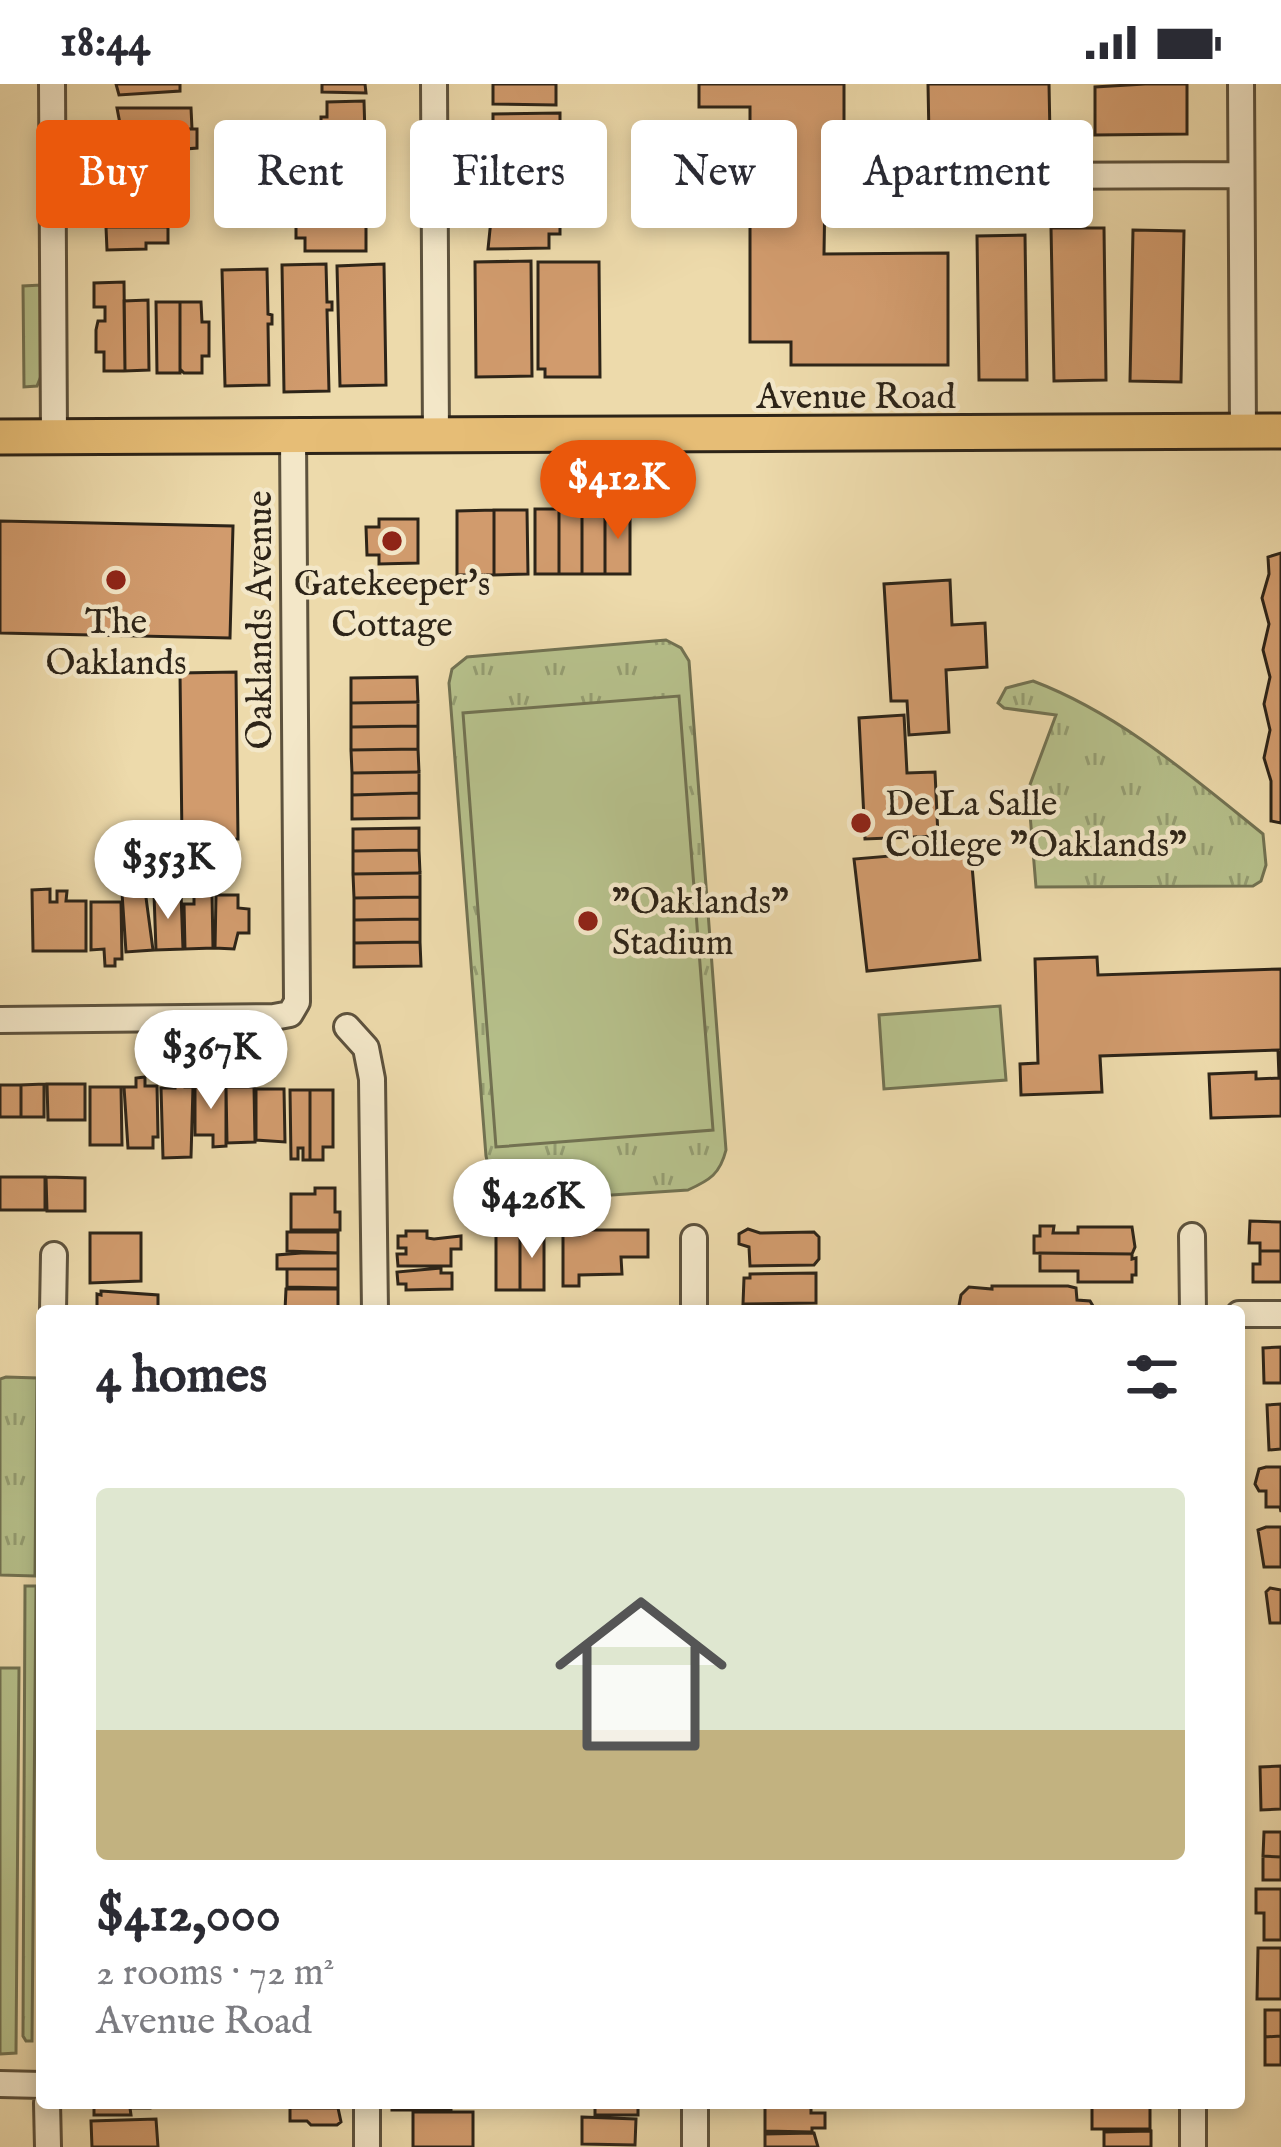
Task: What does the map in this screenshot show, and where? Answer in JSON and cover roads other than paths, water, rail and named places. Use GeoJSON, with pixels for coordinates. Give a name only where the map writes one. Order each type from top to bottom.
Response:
{"type":"FeatureCollection","features":[{"type":"Feature","properties":{"kind":"main road","name":"Avenue Road"},"geometry":{"type":"LineString","coordinates":[[0,437],[1281,431]]}},
{"type":"Feature","properties":{"kind":"street"},"geometry":{"type":"LineString","coordinates":[[52,84],[54,436]]}},
{"type":"Feature","properties":{"kind":"street"},"geometry":{"type":"LineString","coordinates":[[434,84],[436,437]]}},
{"type":"Feature","properties":{"kind":"street"},"geometry":{"type":"LineString","coordinates":[[1241,84],[1243,432]]}},
{"type":"Feature","properties":{"kind":"street"},"geometry":{"type":"LineString","coordinates":[[1093,176],[1240,175]]}},
{"type":"Feature","properties":{"kind":"street","name":"Oaklands Avenue"},"geometry":{"type":"LineString","coordinates":[[0,1020],[274,1017],[290,1014],[297,1002],[293,437]]}},
{"type":"Feature","properties":{"kind":"street"},"geometry":{"type":"LineString","coordinates":[[347,1027],[366,1048],[372,1079],[375,1305]]}},
{"type":"Feature","properties":{"kind":"street"},"geometry":{"type":"LineString","coordinates":[[1192,1236],[1193,1305]]}},
{"type":"Feature","properties":{"kind":"street"},"geometry":{"type":"LineString","coordinates":[[694,1238],[694,1305]]}},
{"type":"Feature","properties":{"kind":"street"},"geometry":{"type":"LineString","coordinates":[[53,1305],[54,1255]]}},
{"type":"Feature","properties":{"kind":"street"},"geometry":{"type":"LineString","coordinates":[[1245,1314],[1281,1314]]}},
{"type":"Feature","properties":{"kind":"street"},"geometry":{"type":"LineString","coordinates":[[0,2084],[36,2085]]}},
{"type":"Feature","properties":{"kind":"street"},"geometry":{"type":"LineString","coordinates":[[47,2109],[48,2147]]}},
{"type":"Feature","properties":{"kind":"street"},"geometry":{"type":"LineString","coordinates":[[367,2109],[367,2147]]}},
{"type":"Feature","properties":{"kind":"street"},"geometry":{"type":"LineString","coordinates":[[695,2109],[695,2147]]}},
{"type":"Feature","properties":{"kind":"street"},"geometry":{"type":"LineString","coordinates":[[1193,2109],[1193,2147]]}},
{"type":"Feature","properties":{"kind":"place","name":"Gatekeeper's Cottage"},"geometry":{"type":"Point","coordinates":[392,541]}},
{"type":"Feature","properties":{"kind":"place","name":"The Oaklands"},"geometry":{"type":"Point","coordinates":[116,580]}},
{"type":"Feature","properties":{"kind":"place","name":"De La Salle College \"Oaklands\""},"geometry":{"type":"Point","coordinates":[861,823]}},
{"type":"Feature","properties":{"kind":"place","name":"\"Oaklands\" Stadium"},"geometry":{"type":"Point","coordinates":[588,921]}}]}
